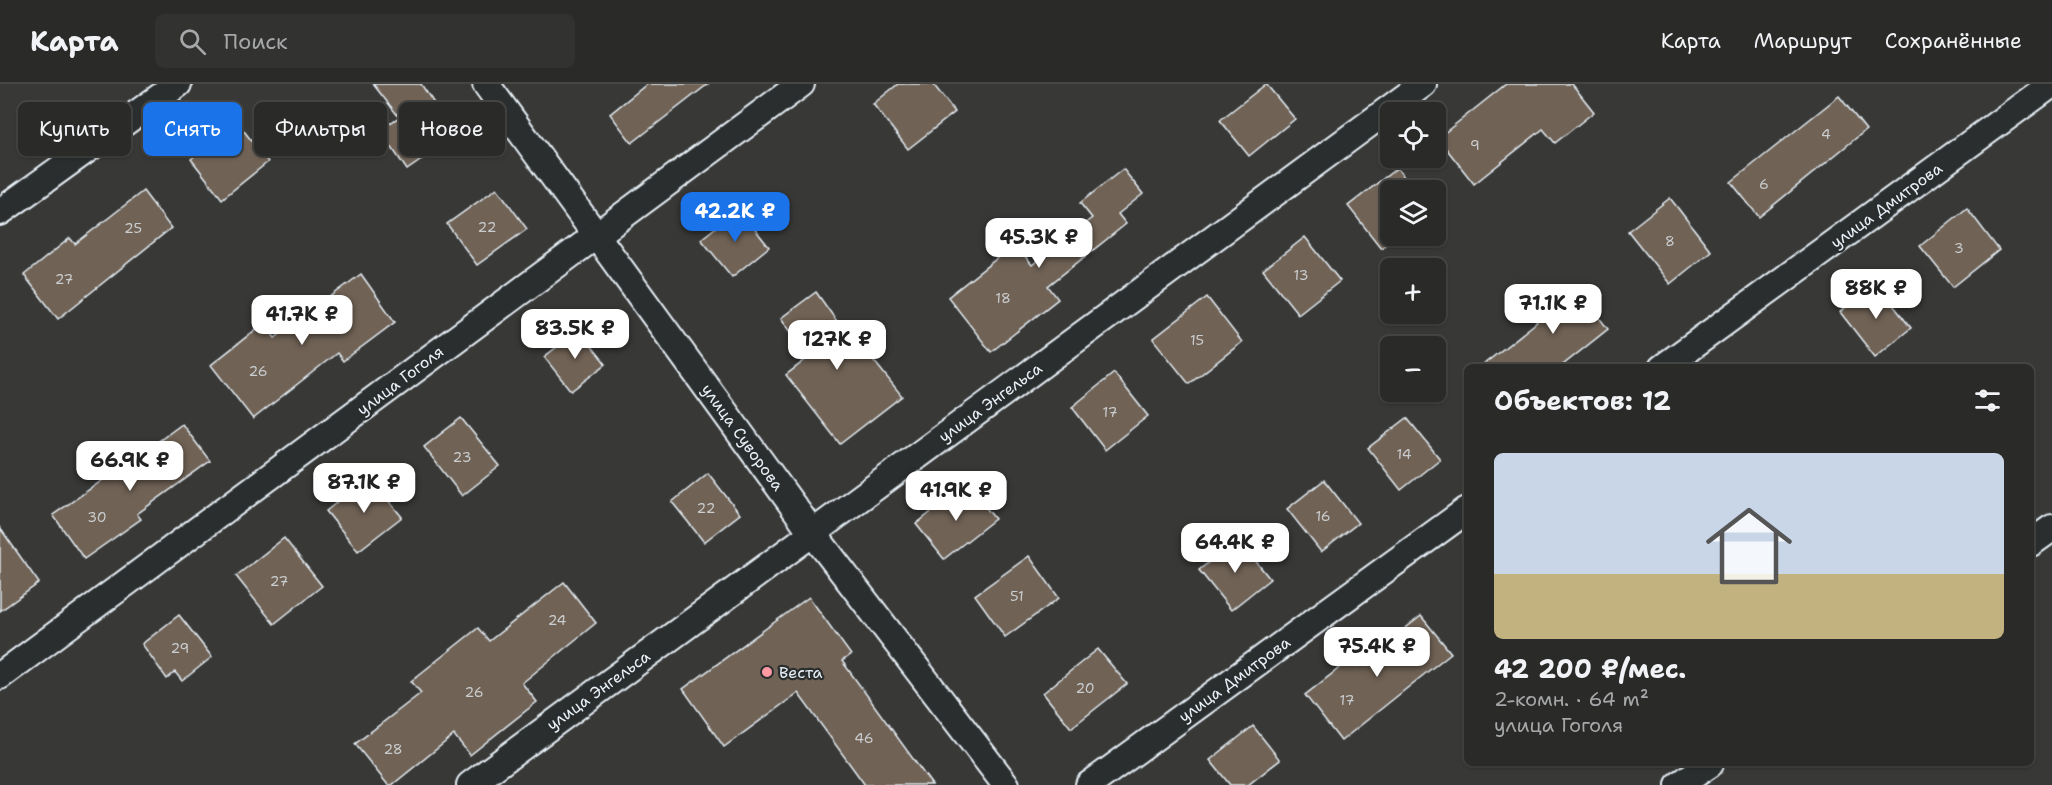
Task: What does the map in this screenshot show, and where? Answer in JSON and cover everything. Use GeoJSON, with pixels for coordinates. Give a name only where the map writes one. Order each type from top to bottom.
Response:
{"type":"FeatureCollection","features":[{"type":"Feature","properties":{"kind":"street"},"geometry":{"type":"LineString","coordinates":[[0,212],[178,84]]}},
{"type":"Feature","properties":{"kind":"street","name":"улица Суворова"},"geometry":{"type":"LineString","coordinates":[[486,84],[812,532],[1006,785]]}},
{"type":"Feature","properties":{"kind":"street","name":"улица Гоголя"},"geometry":{"type":"LineString","coordinates":[[0,676],[801,84]]}},
{"type":"Feature","properties":{"kind":"street","name":"улица Энгельса"},"geometry":{"type":"LineString","coordinates":[[470,785],[1423,84]]}},
{"type":"Feature","properties":{"kind":"street","name":"улица Дмитрова"},"geometry":{"type":"LineString","coordinates":[[1667,364],[2052,84]]}},
{"type":"Feature","properties":{"kind":"street","name":"улица Дмитрова"},"geometry":{"type":"LineString","coordinates":[[1089,785],[1464,512]]}},
{"type":"Feature","properties":{"kind":"street"},"geometry":{"type":"LineString","coordinates":[[2034,541],[2052,528]]}},
{"type":"Feature","properties":{"kind":"street"},"geometry":{"type":"LineString","coordinates":[[1679,785],[1707,766]]}},
{"type":"Feature","properties":{"kind":"building"},"geometry":{"type":"Polygon","coordinates":[[[373,84],[421,84],[433,102],[399,102],[399,117],[373,84]]]}},
{"type":"Feature","properties":{"kind":"building"},"geometry":{"type":"Polygon","coordinates":[[[647,84],[708,84],[632,143],[610,114],[647,84]]]}},
{"type":"Feature","properties":{"kind":"building"},"geometry":{"type":"Polygon","coordinates":[[[898,84],[933,84],[955,112],[908,149],[873,104],[898,84]]]}},
{"type":"Feature","properties":{"kind":"building"},"geometry":{"type":"Polygon","coordinates":[[[1266,84],[1295,119],[1249,156],[1220,120],[1266,84]]]}},
{"type":"Feature","properties":{"kind":"building"},"geometry":{"type":"Polygon","coordinates":[[[1506,84],[1572,84],[1594,112],[1555,143],[1543,129],[1474,184],[1446,148],[1446,132],[1506,84]]]}},
{"type":"Feature","properties":{"kind":"building"},"geometry":{"type":"Polygon","coordinates":[[[1839,96],[1866,130],[1759,217],[1731,182],[1839,96]]]}},
{"type":"Feature","properties":{"kind":"building"},"geometry":{"type":"Polygon","coordinates":[[[399,117],[399,156],[427,156],[407,170],[387,140],[387,125],[399,117]]]}},
{"type":"Feature","properties":{"kind":"building"},"geometry":{"type":"Polygon","coordinates":[[[242,128],[254,144],[254,156],[263,156],[268,162],[222,199],[191,159],[195,156],[242,156],[242,128]]]}},
{"type":"Feature","properties":{"kind":"building"},"geometry":{"type":"Polygon","coordinates":[[[1397,168],[1406,180],[1382,180],[1397,168]]]}},
{"type":"Feature","properties":{"kind":"building"},"geometry":{"type":"Polygon","coordinates":[[[1123,169],[1143,194],[1118,214],[1126,224],[1048,286],[1058,299],[991,352],[948,297],[1015,244],[1032,265],[1092,218],[1080,203],[1123,169]]]}},
{"type":"Feature","properties":{"kind":"building"},"geometry":{"type":"Polygon","coordinates":[[[1380,181],[1380,246],[1384,246],[1381,248],[1348,206],[1380,181]]]}},
{"type":"Feature","properties":{"kind":"building"},"geometry":{"type":"Polygon","coordinates":[[[497,188],[527,229],[477,265],[447,224],[497,188]]]}},
{"type":"Feature","properties":{"kind":"building"},"geometry":{"type":"Polygon","coordinates":[[[143,191],[171,228],[58,319],[24,275],[70,238],[75,244],[143,191]]]}},
{"type":"Feature","properties":{"kind":"building"},"geometry":{"type":"Polygon","coordinates":[[[1670,198],[1711,251],[1670,284],[1628,231],[1670,198]]]}},
{"type":"Feature","properties":{"kind":"building"},"geometry":{"type":"Polygon","coordinates":[[[1967,208],[1999,250],[1953,287],[1920,246],[1967,208]]]}},
{"type":"Feature","properties":{"kind":"building"},"geometry":{"type":"Polygon","coordinates":[[[739,209],[769,247],[732,277],[701,239],[739,209]]]}},
{"type":"Feature","properties":{"kind":"building"},"geometry":{"type":"Polygon","coordinates":[[[1305,237],[1340,281],[1298,314],[1263,270],[1305,237]]]}},
{"type":"Feature","properties":{"kind":"building"},"geometry":{"type":"Polygon","coordinates":[[[361,274],[395,322],[343,361],[337,353],[253,419],[211,365],[264,323],[275,338],[361,274]]]}},
{"type":"Feature","properties":{"kind":"building"},"geometry":{"type":"Polygon","coordinates":[[[1876,283],[1911,328],[1875,357],[1840,312],[1876,283]]]}},
{"type":"Feature","properties":{"kind":"building"},"geometry":{"type":"Polygon","coordinates":[[[1574,285],[1608,329],[1564,364],[1484,364],[1537,322],[1533,317],[1574,285]]]}},
{"type":"Feature","properties":{"kind":"building"},"geometry":{"type":"Polygon","coordinates":[[[816,292],[843,330],[847,327],[902,396],[840,444],[786,375],[809,357],[781,318],[816,292]]]}},
{"type":"Feature","properties":{"kind":"building"},"geometry":{"type":"Polygon","coordinates":[[[1207,297],[1242,342],[1189,384],[1153,339],[1207,297]]]}},
{"type":"Feature","properties":{"kind":"building"},"geometry":{"type":"Polygon","coordinates":[[[579,330],[606,364],[571,391],[544,357],[579,330]]]}},
{"type":"Feature","properties":{"kind":"building"},"geometry":{"type":"Polygon","coordinates":[[[1114,373],[1148,416],[1105,450],[1072,407],[1114,373]]]}},
{"type":"Feature","properties":{"kind":"building"},"geometry":{"type":"Polygon","coordinates":[[[461,418],[500,466],[462,496],[424,447],[461,418]]]}},
{"type":"Feature","properties":{"kind":"building"},"geometry":{"type":"Polygon","coordinates":[[[1407,418],[1440,459],[1401,490],[1368,448],[1407,418]]]}},
{"type":"Feature","properties":{"kind":"building"},"geometry":{"type":"Polygon","coordinates":[[[182,424],[210,461],[137,514],[141,519],[84,559],[53,515],[182,424]]]}},
{"type":"Feature","properties":{"kind":"building"},"geometry":{"type":"Polygon","coordinates":[[[708,473],[740,514],[704,542],[672,502],[708,473]]]}},
{"type":"Feature","properties":{"kind":"building"},"geometry":{"type":"Polygon","coordinates":[[[369,477],[402,517],[358,551],[326,511],[369,477]]]}},
{"type":"Feature","properties":{"kind":"building"},"geometry":{"type":"Polygon","coordinates":[[[1324,480],[1358,523],[1321,552],[1287,509],[1324,480]]]}},
{"type":"Feature","properties":{"kind":"building"},"geometry":{"type":"Polygon","coordinates":[[[967,484],[995,519],[944,559],[916,524],[967,484]]]}},
{"type":"Feature","properties":{"kind":"building"},"geometry":{"type":"Polygon","coordinates":[[[0,528],[39,583],[0,611],[0,528]]]}},
{"type":"Feature","properties":{"kind":"building"},"geometry":{"type":"Polygon","coordinates":[[[284,538],[322,586],[274,624],[236,576],[284,538]]]}},
{"type":"Feature","properties":{"kind":"building"},"geometry":{"type":"Polygon","coordinates":[[[1238,539],[1270,579],[1231,610],[1199,570],[1238,539]]]}},
{"type":"Feature","properties":{"kind":"building"},"geometry":{"type":"Polygon","coordinates":[[[1029,556],[1059,598],[1005,637],[975,595],[1029,556]]]}},
{"type":"Feature","properties":{"kind":"building"},"geometry":{"type":"Polygon","coordinates":[[[564,582],[596,623],[522,683],[537,702],[470,755],[454,735],[392,785],[388,785],[355,744],[421,693],[411,681],[478,628],[489,641],[564,582]]]}},
{"type":"Feature","properties":{"kind":"building","name":"Веста"},"geometry":{"type":"Polygon","coordinates":[[[809,597],[851,655],[842,661],[932,785],[865,785],[798,693],[724,747],[683,689],[809,597]]]}},
{"type":"Feature","properties":{"kind":"building"},"geometry":{"type":"Polygon","coordinates":[[[179,615],[212,657],[182,681],[175,672],[167,679],[142,644],[179,615]]]}},
{"type":"Feature","properties":{"kind":"building"},"geometry":{"type":"Polygon","coordinates":[[[1421,616],[1451,653],[1341,741],[1305,695],[1351,659],[1357,666],[1421,616]]]}},
{"type":"Feature","properties":{"kind":"building"},"geometry":{"type":"Polygon","coordinates":[[[1098,649],[1127,684],[1071,728],[1043,693],[1098,649]]]}},
{"type":"Feature","properties":{"kind":"building"},"geometry":{"type":"Polygon","coordinates":[[[1253,726],[1280,760],[1248,785],[1230,785],[1210,760],[1253,726]]]}},
{"type":"Feature","properties":{"kind":"place","name":"Веста"},"geometry":{"type":"Point","coordinates":[767,672]}}]}
